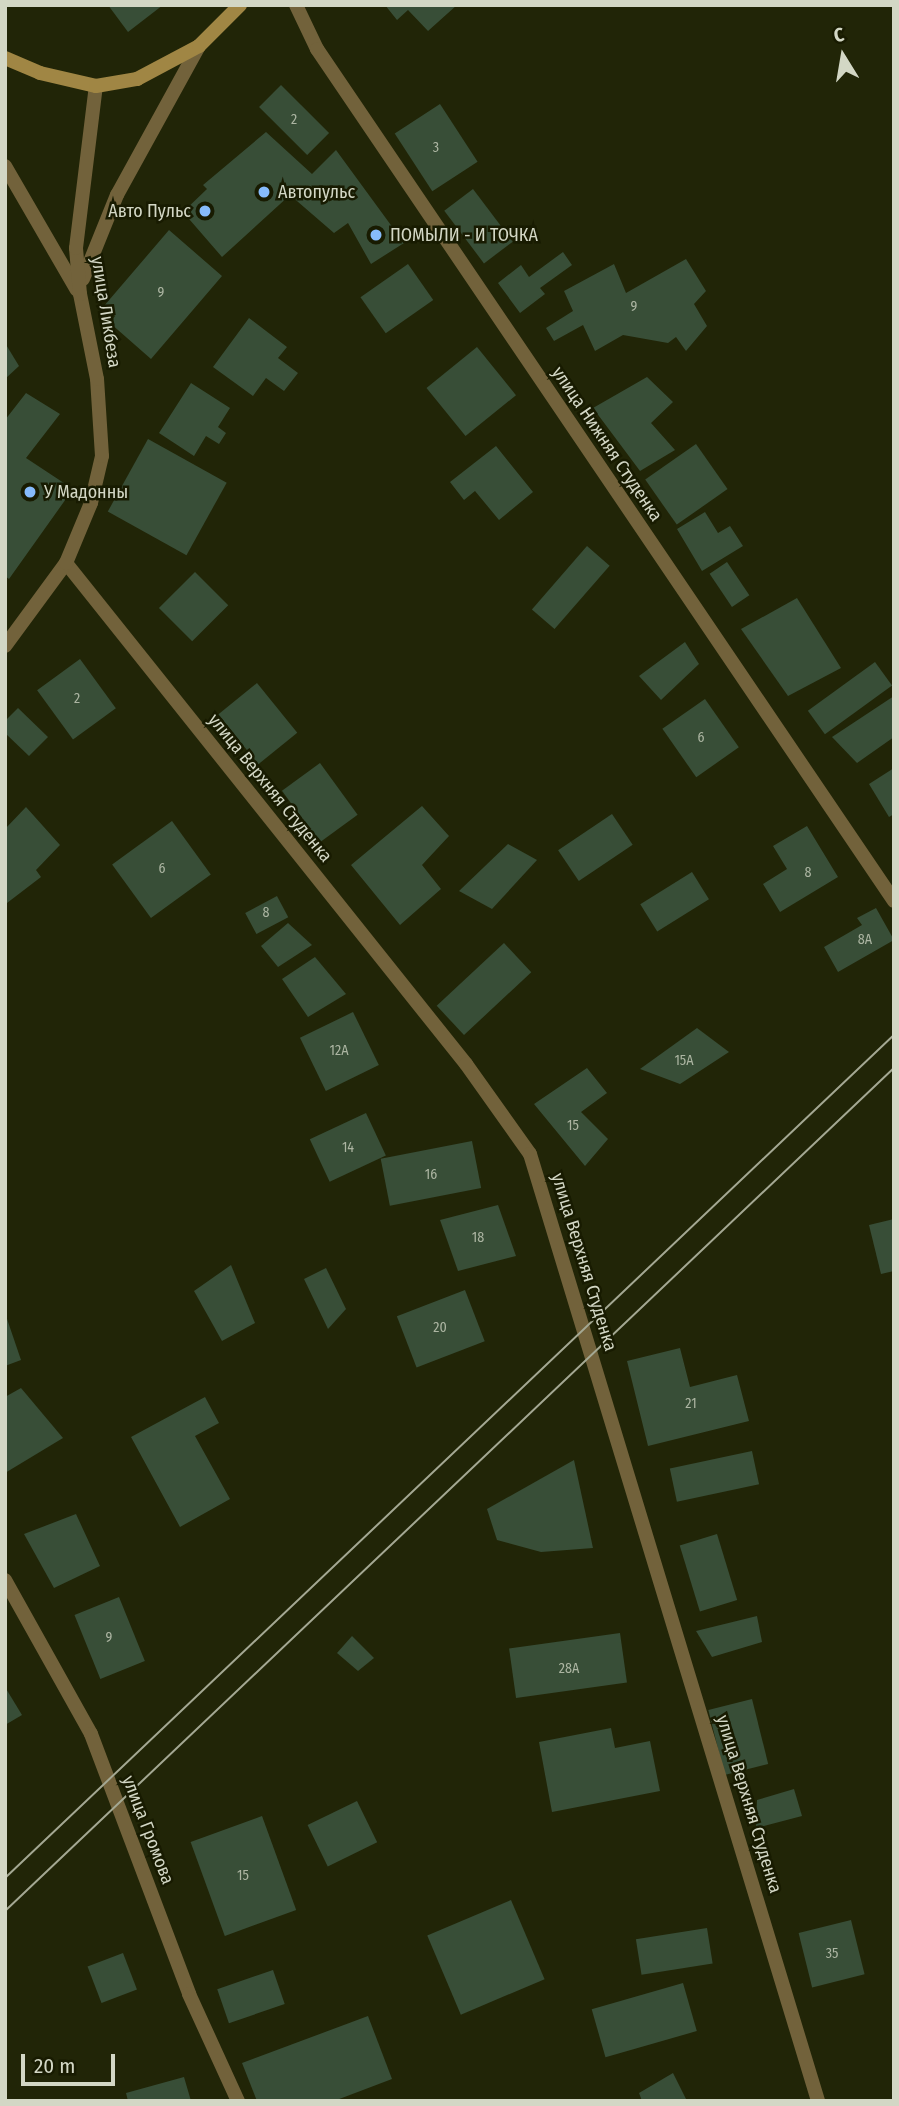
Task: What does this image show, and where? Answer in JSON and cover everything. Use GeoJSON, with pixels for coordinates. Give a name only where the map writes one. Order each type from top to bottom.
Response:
{"type":"FeatureCollection","features":[{"type":"Feature","properties":{"kind":"main road"},"geometry":{"type":"LineString","coordinates":[[5,58],[96,86],[137,79],[199,46],[240,5]]}},
{"type":"Feature","properties":{"kind":"street","name":"улица Нижняя Cтуденкa"},"geometry":{"type":"LineString","coordinates":[[296,5],[317,49],[894,901]]}},
{"type":"Feature","properties":{"kind":"street"},"geometry":{"type":"LineString","coordinates":[[80,294],[86,264],[117,195],[199,46]]}},
{"type":"Feature","properties":{"kind":"street","name":"улица Ликбеза"},"geometry":{"type":"LineString","coordinates":[[5,646],[66,563],[91,503],[103,456],[97,379],[80,294],[78,220],[96,86]]}},
{"type":"Feature","properties":{"kind":"street"},"geometry":{"type":"LineString","coordinates":[[5,166],[80,294]]}},
{"type":"Feature","properties":{"kind":"street","name":"улица Верхняя Студенка"},"geometry":{"type":"LineString","coordinates":[[66,563],[466,1064],[530,1154],[818,2101]]}},
{"type":"Feature","properties":{"kind":"street","name":"улица Громова"},"geometry":{"type":"LineString","coordinates":[[5,1580],[91,1734],[189,1994],[238,2101]]}},
{"type":"Feature","properties":{"kind":"building"},"geometry":{"type":"Polygon","coordinates":[[[108,5],[163,5],[128,32],[108,5]]]}},
{"type":"Feature","properties":{"kind":"building"},"geometry":{"type":"Polygon","coordinates":[[[385,5],[457,5],[428,31],[408,10],[397,20],[385,5]]]}},
{"type":"Feature","properties":{"kind":"building"},"geometry":{"type":"Polygon","coordinates":[[[281,85],[329,133],[307,155],[259,107],[281,85]]]}},
{"type":"Feature","properties":{"kind":"building"},"geometry":{"type":"Polygon","coordinates":[[[440,104],[478,162],[432,191],[395,133],[440,104]]]}},
{"type":"Feature","properties":{"kind":"building","name":"Автопульс"},"geometry":{"type":"Polygon","coordinates":[[[266,132],[312,174],[336,150],[404,243],[371,264],[348,223],[334,233],[290,195],[222,257],[183,212],[207,189],[203,185],[266,132]]]}},
{"type":"Feature","properties":{"kind":"building"},"geometry":{"type":"Polygon","coordinates":[[[473,189],[513,242],[484,263],[444,211],[473,189]]]}},
{"type":"Feature","properties":{"kind":"building"},"geometry":{"type":"Polygon","coordinates":[[[169,230],[222,276],[151,359],[110,323],[115,316],[104,306],[169,230]]]}},
{"type":"Feature","properties":{"kind":"building"},"geometry":{"type":"Polygon","coordinates":[[[563,252],[572,265],[540,288],[545,294],[520,313],[498,283],[521,265],[529,277],[563,252]]]}},
{"type":"Feature","properties":{"kind":"building"},"geometry":{"type":"Polygon","coordinates":[[[686,259],[706,291],[694,304],[707,326],[686,351],[676,337],[668,343],[623,335],[595,351],[583,325],[554,341],[546,328],[573,311],[564,291],[614,264],[626,293],[686,259]]]}},
{"type":"Feature","properties":{"kind":"building"},"geometry":{"type":"Polygon","coordinates":[[[408,264],[433,300],[386,333],[360,297],[408,264]]]}},
{"type":"Feature","properties":{"kind":"building"},"geometry":{"type":"Polygon","coordinates":[[[249,318],[287,347],[278,358],[298,373],[284,391],[266,378],[253,396],[213,367],[249,318]]]}},
{"type":"Feature","properties":{"kind":"building"},"geometry":{"type":"Polygon","coordinates":[[[5,343],[19,366],[5,379],[5,343]]]}},
{"type":"Feature","properties":{"kind":"building"},"geometry":{"type":"Polygon","coordinates":[[[477,347],[516,395],[466,436],[426,388],[477,347]]]}},
{"type":"Feature","properties":{"kind":"building"},"geometry":{"type":"Polygon","coordinates":[[[647,377],[673,402],[651,423],[675,450],[640,471],[593,408],[647,377]]]}},
{"type":"Feature","properties":{"kind":"building"},"geometry":{"type":"Polygon","coordinates":[[[191,383],[230,408],[218,427],[226,433],[219,444],[206,436],[194,456],[159,433],[191,383]]]}},
{"type":"Feature","properties":{"kind":"building"},"geometry":{"type":"Polygon","coordinates":[[[26,393],[60,414],[26,458],[73,489],[9,579],[5,576],[5,420],[26,393]]]}},
{"type":"Feature","properties":{"kind":"building"},"geometry":{"type":"Polygon","coordinates":[[[148,439],[227,483],[186,555],[108,512],[148,439]]]}},
{"type":"Feature","properties":{"kind":"building"},"geometry":{"type":"Polygon","coordinates":[[[696,444],[728,489],[677,525],[645,480],[696,444]]]}},
{"type":"Feature","properties":{"kind":"building"},"geometry":{"type":"Polygon","coordinates":[[[496,446],[533,492],[499,520],[475,491],[464,500],[450,482],[496,446]]]}},
{"type":"Feature","properties":{"kind":"building"},"geometry":{"type":"Polygon","coordinates":[[[705,512],[718,533],[730,526],[743,546],[702,571],[677,529],[705,512]]]}},
{"type":"Feature","properties":{"kind":"building"},"geometry":{"type":"Polygon","coordinates":[[[587,546],[610,566],[555,629],[532,609],[587,546]]]}},
{"type":"Feature","properties":{"kind":"building"},"geometry":{"type":"Polygon","coordinates":[[[727,562],[749,595],[732,607],[710,574],[727,562]]]}},
{"type":"Feature","properties":{"kind":"building"},"geometry":{"type":"Polygon","coordinates":[[[195,572],[228,605],[192,641],[159,608],[195,572]]]}},
{"type":"Feature","properties":{"kind":"building"},"geometry":{"type":"Polygon","coordinates":[[[797,598],[841,668],[788,696],[741,629],[797,598]]]}},
{"type":"Feature","properties":{"kind":"building"},"geometry":{"type":"Polygon","coordinates":[[[685,642],[699,664],[661,700],[639,676],[685,642]]]}},
{"type":"Feature","properties":{"kind":"building"},"geometry":{"type":"Polygon","coordinates":[[[80,659],[116,708],[73,740],[37,690],[80,659]]]}},
{"type":"Feature","properties":{"kind":"building"},"geometry":{"type":"Polygon","coordinates":[[[875,662],[892,685],[825,734],[808,711],[875,662]]]}},
{"type":"Feature","properties":{"kind":"building"},"geometry":{"type":"Polygon","coordinates":[[[257,683],[297,733],[258,764],[218,714],[257,683]]]}},
{"type":"Feature","properties":{"kind":"building"},"geometry":{"type":"Polygon","coordinates":[[[894,696],[894,737],[857,763],[832,737],[894,696]]]}},
{"type":"Feature","properties":{"kind":"building"},"geometry":{"type":"Polygon","coordinates":[[[705,699],[739,747],[696,777],[662,729],[705,699]]]}},
{"type":"Feature","properties":{"kind":"building"},"geometry":{"type":"Polygon","coordinates":[[[18,708],[48,737],[29,756],[5,733],[5,721],[18,708]]]}},
{"type":"Feature","properties":{"kind":"building"},"geometry":{"type":"Polygon","coordinates":[[[320,763],[358,815],[320,842],[282,791],[320,763]]]}},
{"type":"Feature","properties":{"kind":"building"},"geometry":{"type":"Polygon","coordinates":[[[894,768],[894,814],[889,817],[869,784],[894,768]]]}},
{"type":"Feature","properties":{"kind":"building"},"geometry":{"type":"Polygon","coordinates":[[[422,806],[449,836],[422,865],[441,889],[400,925],[351,865],[422,806]]]}},
{"type":"Feature","properties":{"kind":"building"},"geometry":{"type":"Polygon","coordinates":[[[26,807],[60,845],[36,870],[41,877],[7,903],[5,829],[26,807]]]}},
{"type":"Feature","properties":{"kind":"building"},"geometry":{"type":"Polygon","coordinates":[[[612,814],[633,845],[579,881],[558,850],[612,814]]]}},
{"type":"Feature","properties":{"kind":"building"},"geometry":{"type":"Polygon","coordinates":[[[172,821],[211,874],[151,918],[112,864],[172,821]]]}},
{"type":"Feature","properties":{"kind":"building"},"geometry":{"type":"Polygon","coordinates":[[[807,826],[838,877],[780,912],[763,884],[787,869],[773,846],[807,826]]]}},
{"type":"Feature","properties":{"kind":"building"},"geometry":{"type":"Polygon","coordinates":[[[508,844],[537,860],[492,909],[459,891],[508,844]]]}},
{"type":"Feature","properties":{"kind":"building"},"geometry":{"type":"Polygon","coordinates":[[[692,872],[709,899],[657,931],[640,904],[692,872]]]}},
{"type":"Feature","properties":{"kind":"building"},"geometry":{"type":"Polygon","coordinates":[[[277,896],[288,917],[256,934],[245,913],[277,896]]]}},
{"type":"Feature","properties":{"kind":"building"},"geometry":{"type":"Polygon","coordinates":[[[876,908],[894,940],[838,972],[824,947],[862,925],[857,918],[876,908]]]}},
{"type":"Feature","properties":{"kind":"building"},"geometry":{"type":"Polygon","coordinates":[[[288,923],[312,945],[278,967],[261,946],[288,923]]]}},
{"type":"Feature","properties":{"kind":"building"},"geometry":{"type":"Polygon","coordinates":[[[504,943],[531,972],[464,1035],[437,1006],[504,943]]]}},
{"type":"Feature","properties":{"kind":"building"},"geometry":{"type":"Polygon","coordinates":[[[315,957],[346,994],[308,1017],[282,979],[315,957]]]}},
{"type":"Feature","properties":{"kind":"building"},"geometry":{"type":"Polygon","coordinates":[[[353,1012],[379,1065],[326,1091],[300,1038],[353,1012]]]}},
{"type":"Feature","properties":{"kind":"building"},"geometry":{"type":"Polygon","coordinates":[[[697,1028],[729,1052],[680,1084],[640,1069],[697,1028]]]}},
{"type":"Feature","properties":{"kind":"building"},"geometry":{"type":"Polygon","coordinates":[[[587,1068],[607,1093],[581,1112],[608,1139],[585,1166],[534,1104],[587,1068]]]}},
{"type":"Feature","properties":{"kind":"building"},"geometry":{"type":"Polygon","coordinates":[[[366,1113],[386,1156],[330,1182],[310,1139],[366,1113]]]}},
{"type":"Feature","properties":{"kind":"building"},"geometry":{"type":"Polygon","coordinates":[[[472,1141],[481,1188],[390,1206],[381,1159],[472,1141]]]}},
{"type":"Feature","properties":{"kind":"building"},"geometry":{"type":"Polygon","coordinates":[[[498,1205],[516,1256],[458,1271],[440,1220],[498,1205]]]}},
{"type":"Feature","properties":{"kind":"building"},"geometry":{"type":"Polygon","coordinates":[[[894,1219],[894,1271],[881,1274],[869,1225],[894,1219]]]}},
{"type":"Feature","properties":{"kind":"building"},"geometry":{"type":"Polygon","coordinates":[[[231,1265],[255,1323],[222,1341],[194,1291],[231,1265]]]}},
{"type":"Feature","properties":{"kind":"building"},"geometry":{"type":"Polygon","coordinates":[[[326,1268],[346,1309],[328,1329],[304,1279],[326,1268]]]}},
{"type":"Feature","properties":{"kind":"building"},"geometry":{"type":"Polygon","coordinates":[[[465,1290],[485,1341],[417,1368],[397,1316],[465,1290]]]}},
{"type":"Feature","properties":{"kind":"building"},"geometry":{"type":"Polygon","coordinates":[[[5,1313],[21,1360],[5,1366],[5,1313]]]}},
{"type":"Feature","properties":{"kind":"building"},"geometry":{"type":"Polygon","coordinates":[[[680,1348],[690,1387],[737,1375],[749,1421],[648,1446],[627,1361],[680,1348]]]}},
{"type":"Feature","properties":{"kind":"building"},"geometry":{"type":"Polygon","coordinates":[[[21,1388],[63,1438],[5,1473],[5,1397],[21,1388]]]}},
{"type":"Feature","properties":{"kind":"building"},"geometry":{"type":"Polygon","coordinates":[[[205,1397],[219,1423],[195,1436],[230,1499],[180,1527],[131,1437],[205,1397]]]}},
{"type":"Feature","properties":{"kind":"building"},"geometry":{"type":"Polygon","coordinates":[[[752,1451],[759,1484],[677,1502],[670,1468],[752,1451]]]}},
{"type":"Feature","properties":{"kind":"building"},"geometry":{"type":"Polygon","coordinates":[[[574,1460],[593,1548],[541,1552],[497,1540],[487,1509],[574,1460]]]}},
{"type":"Feature","properties":{"kind":"building"},"geometry":{"type":"Polygon","coordinates":[[[76,1514],[100,1566],[54,1588],[24,1534],[76,1514]]]}},
{"type":"Feature","properties":{"kind":"building"},"geometry":{"type":"Polygon","coordinates":[[[717,1534],[737,1600],[700,1611],[680,1545],[717,1534]]]}},
{"type":"Feature","properties":{"kind":"building"},"geometry":{"type":"Polygon","coordinates":[[[119,1597],[145,1661],[100,1679],[74,1615],[119,1597]]]}},
{"type":"Feature","properties":{"kind":"building"},"geometry":{"type":"Polygon","coordinates":[[[757,1616],[762,1642],[712,1657],[696,1631],[757,1616]]]}},
{"type":"Feature","properties":{"kind":"building"},"geometry":{"type":"Polygon","coordinates":[[[620,1633],[627,1683],[516,1698],[509,1649],[620,1633]]]}},
{"type":"Feature","properties":{"kind":"building"},"geometry":{"type":"Polygon","coordinates":[[[352,1636],[374,1658],[358,1671],[337,1653],[352,1636]]]}},
{"type":"Feature","properties":{"kind":"building"},"geometry":{"type":"Polygon","coordinates":[[[5,1687],[22,1715],[5,1725],[5,1687]]]}},
{"type":"Feature","properties":{"kind":"building"},"geometry":{"type":"Polygon","coordinates":[[[752,1699],[768,1764],[725,1775],[708,1710],[752,1699]]]}},
{"type":"Feature","properties":{"kind":"building"},"geometry":{"type":"Polygon","coordinates":[[[611,1728],[615,1748],[650,1741],[660,1791],[552,1812],[539,1742],[611,1728]]]}},
{"type":"Feature","properties":{"kind":"building"},"geometry":{"type":"Polygon","coordinates":[[[794,1789],[802,1816],[756,1828],[757,1800],[794,1789]]]}},
{"type":"Feature","properties":{"kind":"building"},"geometry":{"type":"Polygon","coordinates":[[[357,1801],[377,1842],[328,1866],[308,1825],[357,1801]]]}},
{"type":"Feature","properties":{"kind":"building"},"geometry":{"type":"Polygon","coordinates":[[[262,1816],[296,1910],[225,1936],[191,1842],[262,1816]]]}},
{"type":"Feature","properties":{"kind":"building"},"geometry":{"type":"Polygon","coordinates":[[[511,1900],[545,1979],[461,2015],[427,1936],[511,1900]]]}},
{"type":"Feature","properties":{"kind":"building"},"geometry":{"type":"Polygon","coordinates":[[[851,1920],[865,1974],[812,1987],[799,1933],[851,1920]]]}},
{"type":"Feature","properties":{"kind":"building"},"geometry":{"type":"Polygon","coordinates":[[[707,1928],[713,1964],[642,1975],[636,1939],[707,1928]]]}},
{"type":"Feature","properties":{"kind":"building"},"geometry":{"type":"Polygon","coordinates":[[[123,1953],[137,1989],[102,2003],[88,1967],[123,1953]]]}},
{"type":"Feature","properties":{"kind":"building"},"geometry":{"type":"Polygon","coordinates":[[[273,1970],[285,2004],[229,2023],[217,1989],[273,1970]]]}},
{"type":"Feature","properties":{"kind":"building"},"geometry":{"type":"Polygon","coordinates":[[[683,1983],[697,2031],[605,2057],[592,2009],[683,1983]]]}},
{"type":"Feature","properties":{"kind":"building"},"geometry":{"type":"Polygon","coordinates":[[[368,2016],[392,2079],[334,2101],[257,2101],[242,2063],[368,2016]]]}},
{"type":"Feature","properties":{"kind":"building"},"geometry":{"type":"Polygon","coordinates":[[[673,2073],[687,2101],[642,2101],[639,2093],[673,2073]]]}},
{"type":"Feature","properties":{"kind":"building"},"geometry":{"type":"Polygon","coordinates":[[[184,2077],[191,2101],[128,2101],[126,2093],[184,2077]]]}},
{"type":"Feature","properties":{"kind":"tram line"},"geometry":{"type":"LineString","coordinates":[[5,1878],[894,1035]]}},
{"type":"Feature","properties":{"kind":"tram line"},"geometry":{"type":"LineString","coordinates":[[5,1911],[894,1068]]}},
{"type":"Feature","properties":{"kind":"place","name":"Автопульс"},"geometry":{"type":"Point","coordinates":[264,192]}},
{"type":"Feature","properties":{"kind":"place","name":"Авто Пульс"},"geometry":{"type":"Point","coordinates":[205,211]}},
{"type":"Feature","properties":{"kind":"place","name":"ПОМЫЛИ - И ТОЧКА"},"geometry":{"type":"Point","coordinates":[376,235]}},
{"type":"Feature","properties":{"kind":"place","name":"У Мадонны"},"geometry":{"type":"Point","coordinates":[30,492]}}]}
